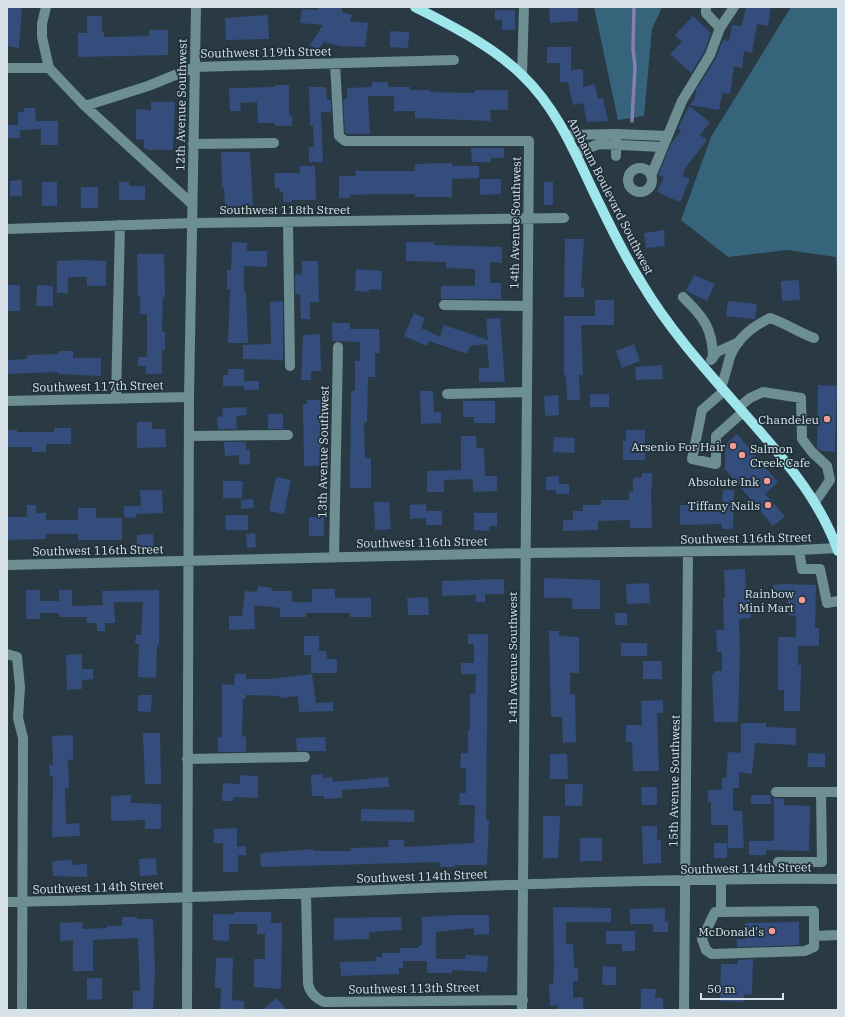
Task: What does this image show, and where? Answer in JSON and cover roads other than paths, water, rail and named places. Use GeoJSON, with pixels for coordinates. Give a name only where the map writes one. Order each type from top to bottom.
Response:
{"type":"FeatureCollection","features":[{"type":"Feature","properties":{"kind":"main road","name":"Ambaum Boulevard Southwest"},"geometry":{"type":"LineString","coordinates":[[415,7],[461,31],[494,52],[522,75],[551,111],[567,135],[601,208],[640,281],[656,306],[704,367],[789,465],[815,502],[831,531],[838,549]]}},
{"type":"Feature","properties":{"kind":"street"},"geometry":{"type":"LineString","coordinates":[[46,7],[42,24],[42,38],[49,68],[85,106],[192,204]]}},
{"type":"Feature","properties":{"kind":"street","name":"12th Avenue Southwest"},"geometry":{"type":"LineString","coordinates":[[187,1010],[186,897],[189,397],[196,7]]}},
{"type":"Feature","properties":{"kind":"street"},"geometry":{"type":"LineString","coordinates":[[522,75],[524,7]]}},
{"type":"Feature","properties":{"kind":"street"},"geometry":{"type":"LineString","coordinates":[[706,7],[706,13],[720,28]]}},
{"type":"Feature","properties":{"kind":"street"},"geometry":{"type":"LineString","coordinates":[[651,176],[682,101],[710,55],[720,28],[734,7]]}},
{"type":"Feature","properties":{"kind":"street","name":"Southwest 119th Street"},"geometry":{"type":"LineString","coordinates":[[85,106],[148,86],[195,66],[454,60]]}},
{"type":"Feature","properties":{"kind":"street","name":"14th Avenue Southwest"},"geometry":{"type":"LineString","coordinates":[[335,63],[339,136],[345,141],[529,141],[522,1005]]}},
{"type":"Feature","properties":{"kind":"street"},"geometry":{"type":"LineString","coordinates":[[7,68],[49,68]]}},
{"type":"Feature","properties":{"kind":"street"},"geometry":{"type":"LineString","coordinates":[[567,135],[616,134],[667,136]]}},
{"type":"Feature","properties":{"kind":"street"},"geometry":{"type":"LineString","coordinates":[[616,134],[616,156]]}},
{"type":"Feature","properties":{"kind":"street"},"geometry":{"type":"LineString","coordinates":[[193,144],[274,143]]}},
{"type":"Feature","properties":{"kind":"street"},"geometry":{"type":"LineString","coordinates":[[576,153],[599,144],[662,147]]}},
{"type":"Feature","properties":{"kind":"street","name":"Southwest 118th Street"},"geometry":{"type":"LineString","coordinates":[[7,229],[193,223],[529,220],[564,218]]}},
{"type":"Feature","properties":{"kind":"street"},"geometry":{"type":"LineString","coordinates":[[288,222],[290,366]]}},
{"type":"Feature","properties":{"kind":"street"},"geometry":{"type":"LineString","coordinates":[[116,399],[120,226]]}},
{"type":"Feature","properties":{"kind":"street"},"geometry":{"type":"LineString","coordinates":[[683,297],[706,323],[712,338],[713,358]]}},
{"type":"Feature","properties":{"kind":"street","name":"14th Avenue Southwest"},"geometry":{"type":"LineString","coordinates":[[444,305],[527,306]]}},
{"type":"Feature","properties":{"kind":"street"},"geometry":{"type":"LineString","coordinates":[[814,338],[770,318],[760,323],[739,342],[730,357],[723,389],[702,410],[692,459],[716,464],[716,436],[741,410],[750,398],[763,392],[801,398],[802,439],[812,452],[827,466],[830,480],[815,502]]}},
{"type":"Feature","properties":{"kind":"street"},"geometry":{"type":"LineString","coordinates":[[704,367],[717,352],[739,342]]}},
{"type":"Feature","properties":{"kind":"street","name":"13th Avenue Southwest"},"geometry":{"type":"LineString","coordinates":[[334,557],[338,347]]}},
{"type":"Feature","properties":{"kind":"street"},"geometry":{"type":"LineString","coordinates":[[713,358],[722,359],[730,357]]}},
{"type":"Feature","properties":{"kind":"street"},"geometry":{"type":"LineString","coordinates":[[447,394],[527,392]]}},
{"type":"Feature","properties":{"kind":"street","name":"Southwest 117th Street"},"geometry":{"type":"LineString","coordinates":[[7,401],[189,397]]}},
{"type":"Feature","properties":{"kind":"street"},"geometry":{"type":"LineString","coordinates":[[189,436],[288,435]]}},
{"type":"Feature","properties":{"kind":"street","name":"Southwest 116th Street"},"geometry":{"type":"LineString","coordinates":[[7,565],[525,553],[838,549]]}},
{"type":"Feature","properties":{"kind":"street"},"geometry":{"type":"LineString","coordinates":[[799,550],[802,569],[820,569],[826,602],[838,601]]}},
{"type":"Feature","properties":{"kind":"street","name":"15th Avenue Southwest"},"geometry":{"type":"LineString","coordinates":[[684,1010],[688,552]]}},
{"type":"Feature","properties":{"kind":"street"},"geometry":{"type":"LineString","coordinates":[[7,654],[17,657],[20,687],[18,718],[23,738],[22,1010]]}},
{"type":"Feature","properties":{"kind":"street"},"geometry":{"type":"LineString","coordinates":[[187,759],[305,757]]}},
{"type":"Feature","properties":{"kind":"street"},"geometry":{"type":"LineString","coordinates":[[776,792],[838,792]]}},
{"type":"Feature","properties":{"kind":"street"},"geometry":{"type":"LineString","coordinates":[[778,862],[822,862],[822,792]]}},
{"type":"Feature","properties":{"kind":"street","name":"Southwest 114th Street"},"geometry":{"type":"LineString","coordinates":[[7,902],[306,894],[523,885],[721,880],[838,879]]}},
{"type":"Feature","properties":{"kind":"street"},"geometry":{"type":"LineString","coordinates":[[718,912],[814,911],[814,946],[805,951],[712,954],[703,947],[702,939],[718,912],[721,880]]}},
{"type":"Feature","properties":{"kind":"street","name":"Southwest 113th Street"},"geometry":{"type":"LineString","coordinates":[[306,894],[308,984],[310,991],[316,999],[324,1002],[522,1005]]}},
{"type":"Feature","properties":{"kind":"street"},"geometry":{"type":"LineString","coordinates":[[814,936],[838,935]]}},
{"type":"Feature","properties":{"kind":"waterway"},"geometry":{"type":"LineString","coordinates":[[632,121],[635,67],[633,48],[634,7]]}},
{"type":"Feature","properties":{"kind":"place","name":"Chandeleu"},"geometry":{"type":"Point","coordinates":[827,419]}},
{"type":"Feature","properties":{"kind":"place","name":"Arsenio For Hair"},"geometry":{"type":"Point","coordinates":[733,446]}},
{"type":"Feature","properties":{"kind":"place","name":"Salmon Creek Cafe"},"geometry":{"type":"Point","coordinates":[742,455]}},
{"type":"Feature","properties":{"kind":"place","name":"Absolute Ink"},"geometry":{"type":"Point","coordinates":[767,481]}},
{"type":"Feature","properties":{"kind":"place","name":"Tiffany Nails"},"geometry":{"type":"Point","coordinates":[768,505]}},
{"type":"Feature","properties":{"kind":"place","name":"Rainbow Mini Mart"},"geometry":{"type":"Point","coordinates":[802,600]}},
{"type":"Feature","properties":{"kind":"place","name":"McDonald's"},"geometry":{"type":"Point","coordinates":[772,931]}}]}
